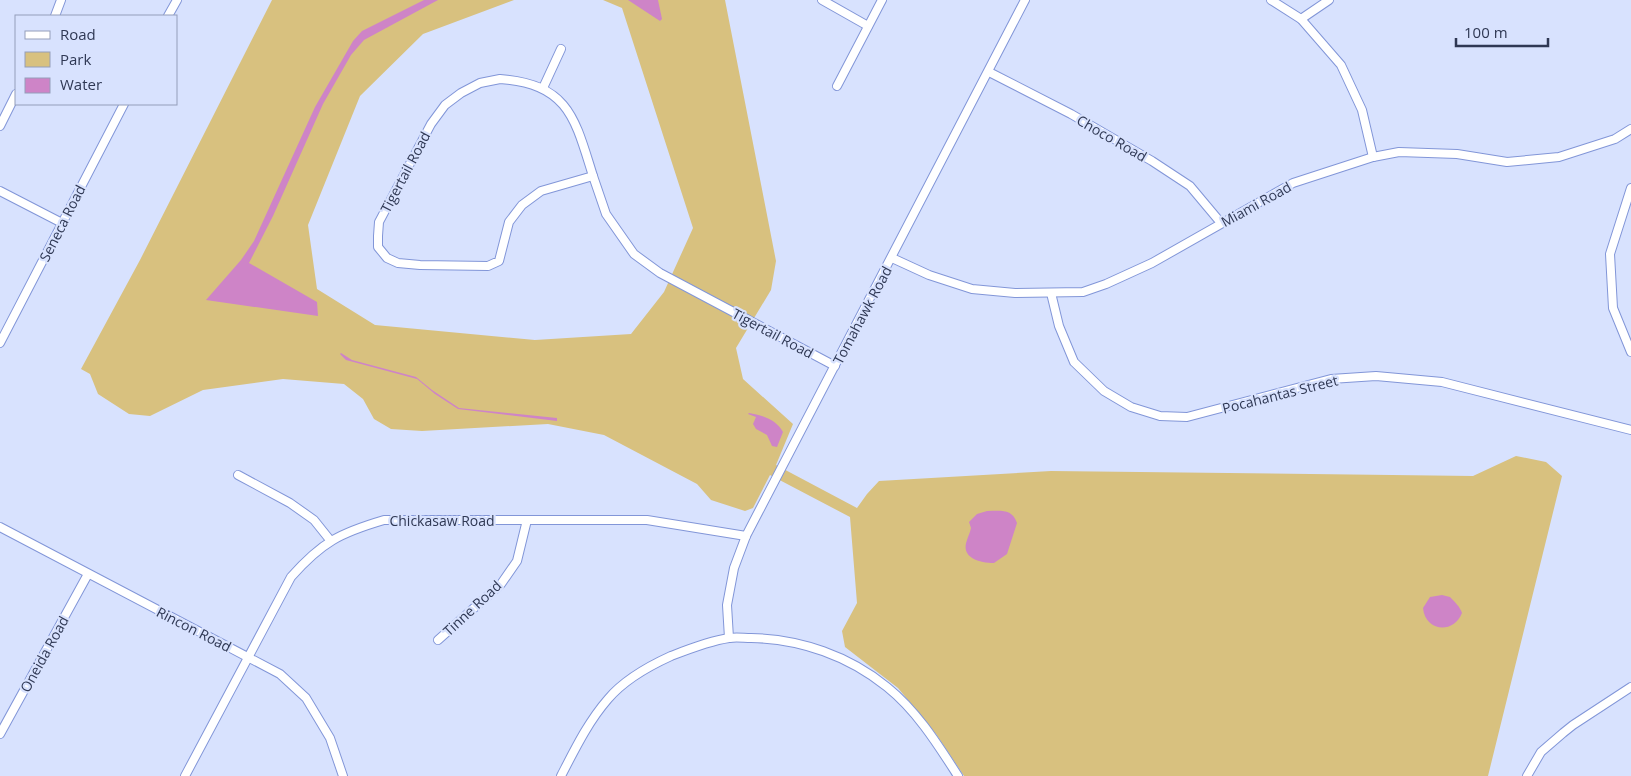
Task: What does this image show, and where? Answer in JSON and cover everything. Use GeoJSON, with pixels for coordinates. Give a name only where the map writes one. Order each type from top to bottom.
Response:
{"type":"FeatureCollection","features":[{"type":"Feature","properties":{"kind":"street"},"geometry":{"type":"LineString","coordinates":[[55,15],[61,0]]}},
{"type":"Feature","properties":{"kind":"street"},"geometry":{"type":"LineString","coordinates":[[169,15],[177,0]]}},
{"type":"Feature","properties":{"kind":"street"},"geometry":{"type":"LineString","coordinates":[[822,0],[868,26]]}},
{"type":"Feature","properties":{"kind":"street"},"geometry":{"type":"LineString","coordinates":[[837,86],[882,0]]}},
{"type":"Feature","properties":{"kind":"street","name":"Tomahawk Road"},"geometry":{"type":"LineString","coordinates":[[729,638],[727,605],[734,568],[746,536],[1025,0]]}},
{"type":"Feature","properties":{"kind":"street"},"geometry":{"type":"LineString","coordinates":[[1271,0],[1301,19],[1341,65],[1362,110],[1373,157]]}},
{"type":"Feature","properties":{"kind":"street"},"geometry":{"type":"LineString","coordinates":[[1301,19],[1329,0]]}},
{"type":"Feature","properties":{"kind":"street"},"geometry":{"type":"LineString","coordinates":[[543,88],[561,50]]}},
{"type":"Feature","properties":{"kind":"street","name":"Choco Road"},"geometry":{"type":"LineString","coordinates":[[989,72],[1071,114],[1152,161],[1190,186],[1221,223]]}},
{"type":"Feature","properties":{"kind":"street","name":"Tigertail Road"},"geometry":{"type":"LineString","coordinates":[[592,176],[541,191],[522,205],[509,222],[499,261],[488,266],[398,263],[387,258],[378,247],[379,222],[431,124],[445,105],[461,93],[480,83],[500,79],[520,81],[543,88],[568,109],[579,130],[592,176],[606,214],[634,254],[660,273],[834,366]]}},
{"type":"Feature","properties":{"kind":"street"},"geometry":{"type":"LineString","coordinates":[[0,126],[15,96]]}},
{"type":"Feature","properties":{"kind":"street","name":"Seneca Road"},"geometry":{"type":"LineString","coordinates":[[0,343],[123,105]]}},
{"type":"Feature","properties":{"kind":"street","name":"Miami Road"},"geometry":{"type":"LineString","coordinates":[[892,258],[929,275],[972,289],[1015,293],[1083,292],[1106,284],[1152,263],[1293,183],[1373,157],[1399,152],[1457,154],[1507,162],[1559,157],[1615,139],[1631,129]]}},
{"type":"Feature","properties":{"kind":"street"},"geometry":{"type":"LineString","coordinates":[[1631,188],[1610,254],[1613,308],[1631,352]]}},
{"type":"Feature","properties":{"kind":"street"},"geometry":{"type":"LineString","coordinates":[[0,191],[62,223]]}},
{"type":"Feature","properties":{"kind":"street","name":"Pocahantas Street"},"geometry":{"type":"LineString","coordinates":[[1052,293],[1059,326],[1074,362],[1104,391],[1131,407],[1160,416],[1187,417],[1331,379],[1376,376],[1442,382],[1631,430]]}},
{"type":"Feature","properties":{"kind":"street"},"geometry":{"type":"LineString","coordinates":[[238,476],[290,503],[306,514],[314,520],[330,540]]}},
{"type":"Feature","properties":{"kind":"street","name":"Chickasaw Road"},"geometry":{"type":"LineString","coordinates":[[185,776],[291,577],[308,558],[330,540],[355,528],[384,520],[647,520],[746,536]]}},
{"type":"Feature","properties":{"kind":"street","name":"Tinne Road"},"geometry":{"type":"LineString","coordinates":[[438,640],[501,584],[517,561],[523,543],[527,520]]}},
{"type":"Feature","properties":{"kind":"street","name":"Rincon Road"},"geometry":{"type":"LineString","coordinates":[[0,527],[280,674],[306,698],[330,738],[343,776]]}},
{"type":"Feature","properties":{"kind":"street","name":"Oneida Road"},"geometry":{"type":"LineString","coordinates":[[0,734],[88,574]]}},
{"type":"Feature","properties":{"kind":"street"},"geometry":{"type":"LineString","coordinates":[[561,776],[580,738],[609,698],[630,679],[656,663],[690,648],[729,638],[761,638],[819,648],[845,660],[874,677],[903,702],[934,740],[958,776]]}},
{"type":"Feature","properties":{"kind":"street"},"geometry":{"type":"LineString","coordinates":[[1527,776],[1541,752],[1568,730],[1631,687]]}},
{"type":"Feature","properties":{"kind":"green space"},"geometry":{"type":"Polygon","coordinates":[[[272,0],[514,0],[423,34],[360,96],[308,225],[317,289],[375,325],[535,340],[631,334],[664,292],[693,228],[622,8],[603,0],[725,0],[776,261],[771,290],[736,348],[743,379],[793,424],[776,465],[857,508],[879,481],[1051,471],[1473,476],[1516,456],[1546,462],[1562,476],[1488,776],[964,776],[936,734],[898,688],[845,647],[842,631],[857,603],[850,517],[770,475],[753,508],[745,511],[711,500],[697,484],[604,435],[548,424],[422,431],[391,429],[374,419],[363,399],[344,384],[283,379],[203,390],[150,416],[129,414],[98,394],[90,374],[81,369],[140,260],[272,0]]]}},
{"type":"Feature","properties":{"kind":"water"},"geometry":{"type":"Polygon","coordinates":[[[424,0],[438,0],[364,40],[351,55],[323,104],[273,216],[249,263],[317,302],[318,316],[206,300],[241,260],[254,241],[315,107],[353,41],[362,31],[424,0]]]}},
{"type":"Feature","properties":{"kind":"water"},"geometry":{"type":"Polygon","coordinates":[[[628,0],[658,0],[662,19],[660,21],[628,0]]]}},
{"type":"Feature","properties":{"kind":"water"},"geometry":{"type":"Polygon","coordinates":[[[341,353],[352,360],[416,377],[459,408],[557,418],[557,421],[458,409],[435,394],[417,379],[346,360],[341,353]]]}},
{"type":"Feature","properties":{"kind":"water"},"geometry":{"type":"Polygon","coordinates":[[[749,413],[768,418],[780,428],[783,432],[777,447],[772,446],[767,435],[756,429],[753,424],[756,417],[749,413]]]}},
{"type":"Feature","properties":{"kind":"water"},"geometry":{"type":"Polygon","coordinates":[[[987,511],[1005,511],[1015,518],[1017,523],[1007,554],[994,563],[977,560],[966,551],[967,539],[971,528],[969,522],[977,514],[987,511]]]}},
{"type":"Feature","properties":{"kind":"water"},"geometry":{"type":"Polygon","coordinates":[[[1442,595],[1450,597],[1462,613],[1458,620],[1446,627],[1440,627],[1429,622],[1423,608],[1430,597],[1442,595]]]}}]}
